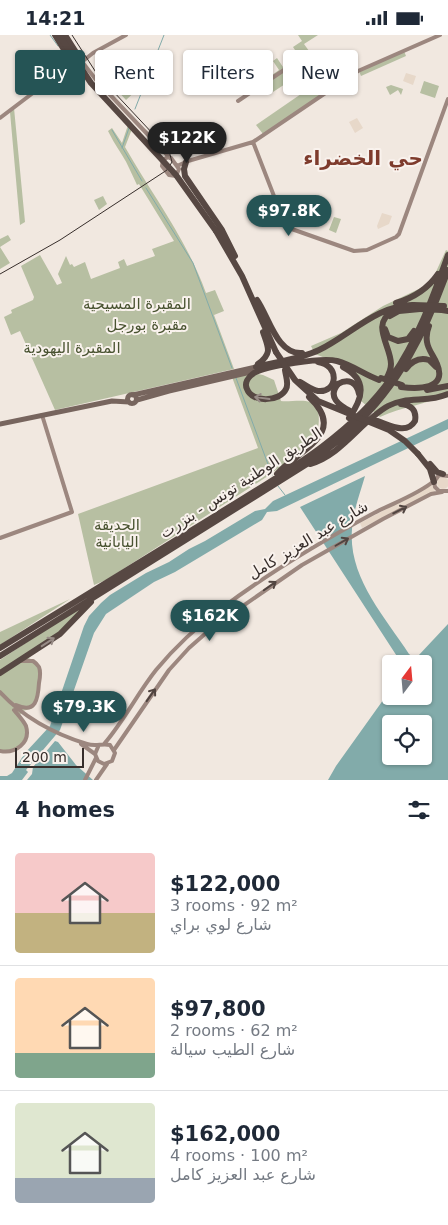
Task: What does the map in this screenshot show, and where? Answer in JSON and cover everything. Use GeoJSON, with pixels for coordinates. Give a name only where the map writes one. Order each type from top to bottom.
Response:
{"type":"FeatureCollection","features":[{"type":"Feature","properties":{"kind":"highway"},"geometry":{"type":"LineString","coordinates":[[60,35],[73,50]]}},
{"type":"Feature","properties":{"kind":"highway"},"geometry":{"type":"LineString","coordinates":[[60,35],[66,50]]}},
{"type":"Feature","properties":{"kind":"highway"},"geometry":{"type":"LineString","coordinates":[[60,35],[94,82],[141,129],[194,193],[234,258],[281,344],[289,352],[302,353],[329,345]]}},
{"type":"Feature","properties":{"kind":"highway"},"geometry":{"type":"LineString","coordinates":[[185,176],[184,169],[187,162]]}},
{"type":"Feature","properties":{"kind":"highway"},"geometry":{"type":"LineString","coordinates":[[177,166],[222,230],[257,311],[295,380],[318,401],[389,430],[405,441],[419,453],[430,469],[435,481]]}},
{"type":"Feature","properties":{"kind":"highway"},"geometry":{"type":"LineString","coordinates":[[174,176],[234,258]]}},
{"type":"Feature","properties":{"kind":"highway"},"geometry":{"type":"LineString","coordinates":[[358,327],[380,310],[411,298],[424,290],[438,274],[448,254]]}},
{"type":"Feature","properties":{"kind":"highway","name":"الطريق الوطنية تونس - بنزرت"},"geometry":{"type":"LineString","coordinates":[[0,648],[273,479],[325,443],[358,416],[390,379],[400,363],[423,318],[448,254]]}},
{"type":"Feature","properties":{"kind":"highway","name":"الطريق الوطنية تونس - بنزرت"},"geometry":{"type":"LineString","coordinates":[[0,655],[306,465],[358,424],[398,377],[431,315],[448,270]]}},
{"type":"Feature","properties":{"kind":"highway"},"geometry":{"type":"LineString","coordinates":[[256,300],[278,351],[285,370],[287,384],[286,389],[278,397],[268,399],[254,397],[247,390],[246,386],[248,378],[265,359],[268,351],[257,311]]}},
{"type":"Feature","properties":{"kind":"highway"},"geometry":{"type":"LineString","coordinates":[[258,368],[313,353],[391,308],[413,305],[446,309]]}},
{"type":"Feature","properties":{"kind":"highway"},"geometry":{"type":"LineString","coordinates":[[377,395],[387,377],[391,364],[382,332],[382,323],[391,311],[413,305]]}},
{"type":"Feature","properties":{"kind":"highway"},"geometry":{"type":"LineString","coordinates":[[423,318],[411,336],[404,341],[394,341],[385,332],[385,323],[391,314],[399,311],[420,309],[446,309]]}},
{"type":"Feature","properties":{"kind":"highway"},"geometry":{"type":"LineString","coordinates":[[402,386],[426,388],[434,383],[438,376],[438,365],[427,341],[431,315]]}},
{"type":"Feature","properties":{"kind":"highway"},"geometry":{"type":"LineString","coordinates":[[278,351],[300,382],[323,401],[355,411]]}},
{"type":"Feature","properties":{"kind":"highway"},"geometry":{"type":"LineString","coordinates":[[284,360],[321,357],[336,358],[350,362],[380,379]]}},
{"type":"Feature","properties":{"kind":"highway"},"geometry":{"type":"LineString","coordinates":[[398,377],[414,360],[425,358],[434,364],[436,374],[431,383],[419,387],[402,386]]}},
{"type":"Feature","properties":{"kind":"highway"},"geometry":{"type":"LineString","coordinates":[[258,368],[323,359],[342,363],[402,386],[422,390],[448,385]]}},
{"type":"Feature","properties":{"kind":"highway"},"geometry":{"type":"LineString","coordinates":[[323,359],[346,368],[356,376],[361,391],[361,398],[355,411],[325,443]]}},
{"type":"Feature","properties":{"kind":"highway"},"geometry":{"type":"LineString","coordinates":[[311,361],[329,366],[333,371],[336,382],[333,394],[336,402],[397,431],[434,469],[446,475]]}},
{"type":"Feature","properties":{"kind":"highway"},"geometry":{"type":"LineString","coordinates":[[273,479],[282,468],[316,441],[324,425],[319,408],[285,370]]}},
{"type":"Feature","properties":{"kind":"highway"},"geometry":{"type":"LineString","coordinates":[[300,382],[313,390],[322,391],[336,382],[348,381],[356,385],[359,398],[355,411]]}},
{"type":"Feature","properties":{"kind":"highway"},"geometry":{"type":"LineString","coordinates":[[306,465],[325,457],[350,439],[380,411],[394,403],[434,399],[448,394]]}},
{"type":"Feature","properties":{"kind":"highway"},"geometry":{"type":"LineString","coordinates":[[374,420],[404,429],[412,425],[416,418],[415,412],[410,406],[394,403]]}},
{"type":"Feature","properties":{"kind":"highway"},"geometry":{"type":"LineString","coordinates":[[0,673],[63,631],[88,605],[110,587]]}},
{"type":"Feature","properties":{"kind":"highway"},"geometry":{"type":"LineString","coordinates":[[0,643],[25,633]]}},
{"type":"Feature","properties":{"kind":"main road"},"geometry":{"type":"LineString","coordinates":[[0,424],[258,368]]}},
{"type":"Feature","properties":{"kind":"main road"},"geometry":{"type":"LineString","coordinates":[[131,397],[133,403],[137,400],[169,391],[258,368]]}},
{"type":"Feature","properties":{"kind":"street"},"geometry":{"type":"LineString","coordinates":[[85,57],[126,35]]}},
{"type":"Feature","properties":{"kind":"street"},"geometry":{"type":"LineString","coordinates":[[177,166],[253,142],[358,71],[440,35]]}},
{"type":"Feature","properties":{"kind":"street"},"geometry":{"type":"LineString","coordinates":[[85,64],[97,81],[177,166],[178,174],[174,176],[169,175],[155,155],[85,78]]}},
{"type":"Feature","properties":{"kind":"street"},"geometry":{"type":"LineString","coordinates":[[238,101],[283,71]]}},
{"type":"Feature","properties":{"kind":"street"},"geometry":{"type":"LineString","coordinates":[[0,118],[30,95]]}},
{"type":"Feature","properties":{"kind":"street"},"geometry":{"type":"LineString","coordinates":[[253,142],[286,227],[354,251],[363,251],[396,237],[401,230],[448,99]]}},
{"type":"Feature","properties":{"kind":"street"},"geometry":{"type":"LineString","coordinates":[[162,164],[164,159],[170,158]]}},
{"type":"Feature","properties":{"kind":"street"},"geometry":{"type":"LineString","coordinates":[[0,538],[72,512],[42,415]]}},
{"type":"Feature","properties":{"kind":"street","name":"شارع عبد العزيز كامل"},"geometry":{"type":"LineString","coordinates":[[104,744],[157,669],[195,630],[224,607],[320,544],[446,475]]}},
{"type":"Feature","properties":{"kind":"street"},"geometry":{"type":"LineString","coordinates":[[435,481],[437,489],[442,492]]}},
{"type":"Feature","properties":{"kind":"street","name":"شارع عبد العزيز كامل"},"geometry":{"type":"LineString","coordinates":[[114,750],[158,684],[189,648],[228,616],[285,576],[360,531],[431,494],[448,491]]}},
{"type":"Feature","properties":{"kind":"street"},"geometry":{"type":"LineString","coordinates":[[7,669],[22,661],[29,660],[36,664],[40,672],[38,697],[35,704],[25,707],[8,702]]}},
{"type":"Feature","properties":{"kind":"street"},"geometry":{"type":"LineString","coordinates":[[0,692],[26,726],[26,737],[21,746],[7,752],[0,751]]}},
{"type":"Feature","properties":{"kind":"street"},"geometry":{"type":"LineString","coordinates":[[0,696],[42,726]]}},
{"type":"Feature","properties":{"kind":"street"},"geometry":{"type":"LineString","coordinates":[[14,710],[42,726],[89,745],[98,747],[104,744],[110,745],[114,750],[114,759],[107,764],[97,778]]}},
{"type":"Feature","properties":{"kind":"street"},"geometry":{"type":"LineString","coordinates":[[65,736],[85,746],[100,763],[107,764]]}},
{"type":"Feature","properties":{"kind":"street"},"geometry":{"type":"LineString","coordinates":[[85,780],[91,771],[98,747]]}},
{"type":"Feature","properties":{"kind":"green space"},"geometry":{"type":"Polygon","coordinates":[[[298,35],[318,35],[304,44],[308,50],[295,50],[293,47],[302,41],[298,35]]]}},
{"type":"Feature","properties":{"kind":"green space"},"geometry":{"type":"Polygon","coordinates":[[[404,51],[406,56],[361,76],[359,71],[404,51]]]}},
{"type":"Feature","properties":{"kind":"green space"},"geometry":{"type":"Polygon","coordinates":[[[277,58],[283,67],[283,85],[273,92],[273,74],[279,70],[273,61],[277,58]]]}},
{"type":"Feature","properties":{"kind":"green space"},"geometry":{"type":"Polygon","coordinates":[[[424,81],[439,86],[435,98],[420,93],[424,81]]]}},
{"type":"Feature","properties":{"kind":"green space"},"geometry":{"type":"Polygon","coordinates":[[[391,85],[403,89],[401,95],[398,90],[390,95],[386,87],[391,85]]]}},
{"type":"Feature","properties":{"kind":"green space"},"geometry":{"type":"Polygon","coordinates":[[[121,95],[131,95],[126,100],[121,95]]]}},
{"type":"Feature","properties":{"kind":"green space"},"geometry":{"type":"Polygon","coordinates":[[[300,95],[321,95],[263,134],[256,125],[300,95]]]}},
{"type":"Feature","properties":{"kind":"green space"},"geometry":{"type":"Polygon","coordinates":[[[14,108],[25,222],[20,225],[10,112],[14,108]]]}},
{"type":"Feature","properties":{"kind":"green space","name":"مقبرة بورجل"},"geometry":{"type":"Polygon","coordinates":[[[128,125],[132,129],[125,147],[179,236],[206,293],[215,290],[224,311],[214,315],[234,369],[55,410],[20,331],[11,335],[4,317],[12,313],[11,310],[33,300],[34,297],[21,266],[40,255],[57,285],[62,283],[58,274],[66,256],[70,265],[72,264],[74,267],[85,262],[91,279],[120,268],[118,262],[124,259],[127,266],[155,256],[152,249],[174,241],[139,184],[137,185],[108,131],[112,128],[122,143],[128,125]]]}},
{"type":"Feature","properties":{"kind":"green space"},"geometry":{"type":"Polygon","coordinates":[[[103,196],[107,204],[99,210],[94,200],[103,196]]]}},
{"type":"Feature","properties":{"kind":"green space"},"geometry":{"type":"Polygon","coordinates":[[[294,200],[302,216],[301,218],[293,216],[288,203],[294,200]]]}},
{"type":"Feature","properties":{"kind":"green space"},"geometry":{"type":"Polygon","coordinates":[[[334,217],[341,219],[336,233],[329,230],[334,217]]]}},
{"type":"Feature","properties":{"kind":"green space"},"geometry":{"type":"Polygon","coordinates":[[[8,235],[11,240],[0,247],[0,239],[8,235]]]}},
{"type":"Feature","properties":{"kind":"green space"},"geometry":{"type":"Polygon","coordinates":[[[0,247],[10,263],[0,269],[0,247]]]}},
{"type":"Feature","properties":{"kind":"green space"},"geometry":{"type":"Polygon","coordinates":[[[446,250],[448,251],[448,395],[380,417],[361,401],[362,391],[346,366],[315,354],[311,346],[341,333],[383,306],[423,287],[434,276],[446,250]]]}},
{"type":"Feature","properties":{"kind":"green space","name":"الحديقة اليابانية"},"geometry":{"type":"Polygon","coordinates":[[[252,373],[274,380],[281,401],[304,401],[314,405],[319,414],[315,441],[268,476],[106,580],[94,585],[78,514],[258,448],[232,377],[252,373]]]}},
{"type":"Feature","properties":{"kind":"green space"},"geometry":{"type":"Polygon","coordinates":[[[70,599],[0,645],[0,632],[70,599]]]}},
{"type":"Feature","properties":{"kind":"green space"},"geometry":{"type":"Polygon","coordinates":[[[88,606],[71,624],[25,657],[34,660],[40,667],[37,702],[33,708],[23,711],[20,715],[28,729],[20,748],[9,753],[0,751],[0,660],[80,607],[88,606]]]}},
{"type":"Feature","properties":{"kind":"shaded area"},"geometry":{"type":"Polygon","coordinates":[[[406,73],[416,76],[413,85],[403,81],[406,73]]]}},
{"type":"Feature","properties":{"kind":"shaded area"},"geometry":{"type":"Polygon","coordinates":[[[357,118],[363,128],[355,133],[349,122],[357,118]]]}},
{"type":"Feature","properties":{"kind":"shaded area"},"geometry":{"type":"Polygon","coordinates":[[[382,213],[392,216],[389,224],[378,229],[377,226],[382,213]]]}},
{"type":"Feature","properties":{"kind":"shaded area"},"geometry":{"type":"Polygon","coordinates":[[[445,477],[448,478],[448,488],[441,489],[438,488],[437,481],[438,478],[445,477]]]}},
{"type":"Feature","properties":{"kind":"shaded area"},"geometry":{"type":"Polygon","coordinates":[[[432,485],[435,491],[362,528],[360,523],[432,485]]]}},
{"type":"Feature","properties":{"kind":"water"},"geometry":{"type":"Polygon","coordinates":[[[448,419],[448,429],[277,511],[267,512],[262,520],[175,572],[154,582],[106,614],[94,633],[60,730],[26,770],[28,772],[22,780],[0,780],[0,776],[7,776],[12,773],[25,753],[50,726],[84,626],[89,616],[110,595],[255,511],[265,509],[273,501],[448,419]]]}},
{"type":"Feature","properties":{"kind":"water"},"geometry":{"type":"Polygon","coordinates":[[[365,476],[354,516],[352,547],[362,580],[370,595],[410,655],[396,655],[300,507],[365,476]]]}},
{"type":"Feature","properties":{"kind":"water"},"geometry":{"type":"Polygon","coordinates":[[[448,624],[448,780],[328,780],[382,702],[382,705],[432,705],[432,655],[419,655],[448,624]]]}},
{"type":"Feature","properties":{"kind":"water"},"geometry":{"type":"Polygon","coordinates":[[[55,741],[58,742],[76,765],[93,780],[27,780],[32,774],[33,767],[55,741]]]}},
{"type":"Feature","properties":{"kind":"waterway"},"geometry":{"type":"LineString","coordinates":[[50,35],[58,46]]}},
{"type":"Feature","properties":{"kind":"waterway"},"geometry":{"type":"LineString","coordinates":[[135,109],[164,35]]}},
{"type":"Feature","properties":{"kind":"waterway"},"geometry":{"type":"LineString","coordinates":[[122,148],[129,128]]}},
{"type":"Feature","properties":{"kind":"waterway"},"geometry":{"type":"LineString","coordinates":[[112,130],[142,181]]}},
{"type":"Feature","properties":{"kind":"waterway"},"geometry":{"type":"LineString","coordinates":[[146,188],[193,263],[232,368]]}},
{"type":"Feature","properties":{"kind":"waterway"},"geometry":{"type":"LineString","coordinates":[[236,378],[272,475]]}},
{"type":"Feature","properties":{"kind":"waterway"},"geometry":{"type":"LineString","coordinates":[[278,486],[285,495]]}},
{"type":"Feature","properties":{"kind":"tram line"},"geometry":{"type":"LineString","coordinates":[[0,274],[60,240],[167,170],[172,162],[169,151],[97,74],[72,35]]}},
{"type":"Feature","properties":{"kind":"district","name":"حي الخضراء"},"geometry":{"type":"Point","coordinates":[363,158]}},
{"type":"Feature","properties":{"kind":"park label","name":"المقبرة المسيحية"},"geometry":{"type":"Point","coordinates":[137,304]}},
{"type":"Feature","properties":{"kind":"park label","name":"المقبرة اليهودية"},"geometry":{"type":"Point","coordinates":[72,348]}}]}
